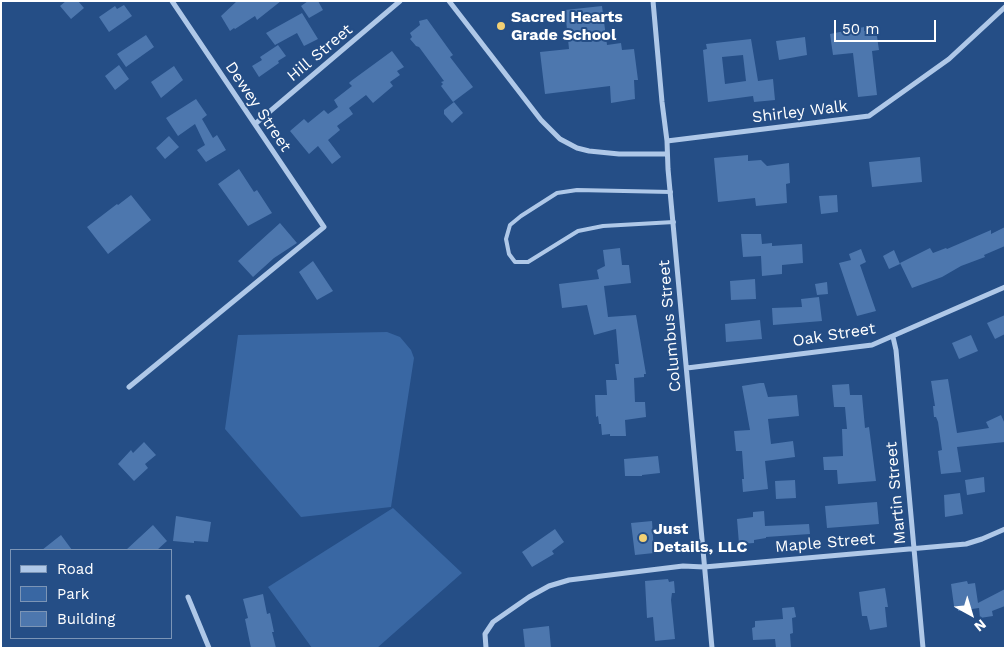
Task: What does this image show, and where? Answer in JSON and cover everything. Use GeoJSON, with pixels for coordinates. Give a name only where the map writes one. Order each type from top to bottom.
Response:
{"type":"FeatureCollection","features":[{"type":"Feature","properties":{"kind":"street","name":"Dewey Street"},"geometry":{"type":"LineString","coordinates":[[129,387],[324,227],[172,1]]}},
{"type":"Feature","properties":{"kind":"street","name":"Hill Street"},"geometry":{"type":"LineString","coordinates":[[255,124],[400,1]]}},
{"type":"Feature","properties":{"kind":"street"},"geometry":{"type":"LineString","coordinates":[[449,1],[540,120],[560,139],[577,148],[589,151],[619,154],[667,154]]}},
{"type":"Feature","properties":{"kind":"street","name":"Columbus Street"},"geometry":{"type":"LineString","coordinates":[[653,1],[712,648]]}},
{"type":"Feature","properties":{"kind":"street","name":"Shirley Walk"},"geometry":{"type":"LineString","coordinates":[[667,141],[870,116],[949,59],[1005,8]]}},
{"type":"Feature","properties":{"kind":"street","name":"Oak Street"},"geometry":{"type":"LineString","coordinates":[[687,368],[872,345],[1005,287]]}},
{"type":"Feature","properties":{"kind":"street","name":"Martin Street"},"geometry":{"type":"LineString","coordinates":[[893,337],[923,648]]}},
{"type":"Feature","properties":{"kind":"street","name":"Maple Street"},"geometry":{"type":"LineString","coordinates":[[486,648],[485,634],[493,622],[529,597],[549,586],[569,580],[589,576],[683,566],[704,567],[966,544],[1005,529]]}},
{"type":"Feature","properties":{"kind":"street"},"geometry":{"type":"LineString","coordinates":[[188,597],[209,648]]}},
{"type":"Feature","properties":{"kind":"lane"},"geometry":{"type":"LineString","coordinates":[[671,192],[577,190],[557,193],[510,224],[506,239],[509,254],[515,262],[528,262],[578,231],[603,226],[674,222]]}},
{"type":"Feature","properties":{"kind":"green space"},"geometry":{"type":"Polygon","coordinates":[[[387,332],[400,337],[411,350],[414,358],[391,507],[301,517],[225,429],[238,335],[387,332]]]}},
{"type":"Feature","properties":{"kind":"green space"},"geometry":{"type":"Polygon","coordinates":[[[393,508],[462,573],[377,648],[312,648],[268,587],[393,508]]]}},
{"type":"Feature","properties":{"kind":"building"},"geometry":{"type":"Polygon","coordinates":[[[66,1],[78,1],[84,8],[71,19],[60,6],[66,1]]]}},
{"type":"Feature","properties":{"kind":"building"},"geometry":{"type":"Polygon","coordinates":[[[237,1],[281,1],[257,20],[255,16],[230,31],[221,16],[237,1]]]}},
{"type":"Feature","properties":{"kind":"building"},"geometry":{"type":"Polygon","coordinates":[[[308,1],[318,1],[323,10],[309,18],[301,6],[308,1]]]}},
{"type":"Feature","properties":{"kind":"building"},"geometry":{"type":"Polygon","coordinates":[[[124,5],[132,16],[109,32],[99,17],[115,6],[117,9],[124,5]]]}},
{"type":"Feature","properties":{"kind":"building"},"geometry":{"type":"Polygon","coordinates":[[[602,6],[607,45],[621,43],[622,50],[634,49],[638,80],[634,80],[635,99],[611,103],[610,86],[545,94],[540,52],[569,49],[565,10],[602,6]]]}},
{"type":"Feature","properties":{"kind":"building"},"geometry":{"type":"Polygon","coordinates":[[[302,13],[318,39],[304,46],[297,33],[275,45],[266,33],[302,13]]]}},
{"type":"Feature","properties":{"kind":"building"},"geometry":{"type":"Polygon","coordinates":[[[427,19],[453,55],[450,57],[473,87],[453,102],[441,86],[443,84],[441,82],[444,81],[419,47],[410,39],[412,37],[410,33],[420,25],[419,21],[427,19]]]}},
{"type":"Feature","properties":{"kind":"building"},"geometry":{"type":"Polygon","coordinates":[[[864,27],[864,31],[876,30],[879,50],[872,51],[877,95],[858,97],[853,53],[833,55],[830,34],[864,27]]]}},
{"type":"Feature","properties":{"kind":"building"},"geometry":{"type":"Polygon","coordinates":[[[146,35],[154,47],[126,67],[117,54],[146,35]]]}},
{"type":"Feature","properties":{"kind":"building"},"geometry":{"type":"Polygon","coordinates":[[[805,37],[807,55],[779,60],[776,41],[805,37]]]}},
{"type":"Feature","properties":{"kind":"building"},"geometry":{"type":"Polygon","coordinates":[[[751,39],[758,81],[773,79],[775,100],[754,102],[753,96],[708,102],[703,50],[707,49],[706,44],[751,39]],[[743,55],[722,57],[725,84],[746,81],[743,55]]]}},
{"type":"Feature","properties":{"kind":"building"},"geometry":{"type":"Polygon","coordinates":[[[278,45],[286,56],[259,77],[252,66],[262,60],[260,57],[278,45]]]}},
{"type":"Feature","properties":{"kind":"building"},"geometry":{"type":"Polygon","coordinates":[[[392,51],[404,67],[397,71],[400,75],[390,82],[393,86],[373,103],[366,95],[349,108],[353,114],[337,126],[340,130],[328,140],[341,157],[332,164],[318,146],[309,154],[290,131],[304,119],[308,123],[324,110],[328,114],[338,107],[334,100],[352,86],[349,83],[392,51]]]}},
{"type":"Feature","properties":{"kind":"building"},"geometry":{"type":"Polygon","coordinates":[[[119,65],[129,79],[115,90],[105,76],[119,65]]]}},
{"type":"Feature","properties":{"kind":"building"},"geometry":{"type":"Polygon","coordinates":[[[174,66],[183,80],[161,98],[151,82],[174,66]]]}},
{"type":"Feature","properties":{"kind":"building"},"geometry":{"type":"Polygon","coordinates":[[[196,99],[207,115],[202,119],[213,138],[217,135],[226,150],[206,162],[197,150],[205,145],[195,124],[178,136],[166,118],[196,99]]]}},
{"type":"Feature","properties":{"kind":"building"},"geometry":{"type":"Polygon","coordinates":[[[454,102],[463,113],[452,123],[444,114],[444,110],[454,102]]]}},
{"type":"Feature","properties":{"kind":"building"},"geometry":{"type":"Polygon","coordinates":[[[169,136],[179,147],[165,159],[156,148],[169,136]]]}},
{"type":"Feature","properties":{"kind":"building"},"geometry":{"type":"Polygon","coordinates":[[[748,155],[748,161],[761,160],[767,166],[789,163],[790,183],[786,184],[787,203],[756,206],[755,198],[718,202],[714,158],[748,155]]]}},
{"type":"Feature","properties":{"kind":"building"},"geometry":{"type":"Polygon","coordinates":[[[920,157],[922,182],[872,187],[869,162],[920,157]]]}},
{"type":"Feature","properties":{"kind":"building"},"geometry":{"type":"Polygon","coordinates":[[[239,169],[254,192],[257,190],[272,213],[248,226],[218,184],[239,169]]]}},
{"type":"Feature","properties":{"kind":"building"},"geometry":{"type":"Polygon","coordinates":[[[131,195],[151,220],[108,254],[87,227],[131,195]]]}},
{"type":"Feature","properties":{"kind":"building"},"geometry":{"type":"Polygon","coordinates":[[[837,195],[838,212],[821,214],[819,196],[837,195]]]}},
{"type":"Feature","properties":{"kind":"building"},"geometry":{"type":"Polygon","coordinates":[[[280,223],[297,243],[274,258],[253,277],[238,261],[280,223]]]}},
{"type":"Feature","properties":{"kind":"building"},"geometry":{"type":"Polygon","coordinates":[[[1005,227],[1005,246],[942,277],[912,288],[900,263],[930,248],[933,253],[991,230],[991,234],[1005,227]]]}},
{"type":"Feature","properties":{"kind":"building"},"geometry":{"type":"Polygon","coordinates":[[[741,234],[761,234],[762,244],[772,243],[772,246],[802,244],[803,263],[782,265],[782,274],[762,276],[761,256],[743,257],[741,234]]]}},
{"type":"Feature","properties":{"kind":"building"},"geometry":{"type":"Polygon","coordinates":[[[620,248],[622,265],[629,265],[631,283],[604,286],[608,317],[636,315],[646,374],[644,374],[644,377],[634,378],[635,402],[645,402],[646,417],[625,420],[626,436],[610,436],[610,434],[602,435],[601,424],[599,424],[598,416],[596,417],[595,395],[607,395],[606,380],[617,380],[615,364],[619,364],[616,329],[594,335],[587,305],[562,308],[559,284],[599,279],[597,270],[605,266],[603,250],[620,248]]]}},
{"type":"Feature","properties":{"kind":"building"},"geometry":{"type":"Polygon","coordinates":[[[861,249],[866,262],[860,265],[876,311],[857,316],[839,263],[851,260],[849,254],[861,249]]]}},
{"type":"Feature","properties":{"kind":"building"},"geometry":{"type":"Polygon","coordinates":[[[894,250],[900,264],[889,269],[883,256],[894,250]]]}},
{"type":"Feature","properties":{"kind":"building"},"geometry":{"type":"Polygon","coordinates":[[[313,261],[333,291],[317,300],[299,272],[313,261]]]}},
{"type":"Feature","properties":{"kind":"building"},"geometry":{"type":"Polygon","coordinates":[[[755,279],[756,299],[731,300],[730,281],[755,279]]]}},
{"type":"Feature","properties":{"kind":"building"},"geometry":{"type":"Polygon","coordinates":[[[827,282],[828,294],[817,295],[815,284],[827,282]]]}},
{"type":"Feature","properties":{"kind":"building"},"geometry":{"type":"Polygon","coordinates":[[[819,297],[822,321],[773,325],[772,308],[802,307],[801,299],[819,297]]]}},
{"type":"Feature","properties":{"kind":"building"},"geometry":{"type":"Polygon","coordinates":[[[1005,315],[1005,334],[995,339],[987,323],[1005,315]]]}},
{"type":"Feature","properties":{"kind":"building"},"geometry":{"type":"Polygon","coordinates":[[[760,320],[762,339],[726,342],[725,324],[760,320]]]}},
{"type":"Feature","properties":{"kind":"building"},"geometry":{"type":"Polygon","coordinates":[[[971,335],[978,351],[959,359],[952,343],[971,335]]]}},
{"type":"Feature","properties":{"kind":"building"},"geometry":{"type":"Polygon","coordinates":[[[948,379],[957,433],[989,428],[986,422],[1001,415],[1005,424],[1005,442],[957,447],[961,472],[941,474],[938,451],[942,450],[938,422],[936,417],[934,417],[933,406],[935,406],[931,381],[948,379]]]}},
{"type":"Feature","properties":{"kind":"building"},"geometry":{"type":"Polygon","coordinates":[[[764,383],[768,397],[797,395],[799,416],[768,419],[771,444],[793,441],[795,457],[765,461],[768,489],[743,492],[742,451],[736,451],[734,431],[750,430],[742,386],[764,383]]]}},
{"type":"Feature","properties":{"kind":"building"},"geometry":{"type":"Polygon","coordinates":[[[849,384],[850,395],[862,395],[865,428],[869,427],[876,481],[838,484],[837,470],[824,470],[823,457],[843,456],[842,429],[847,429],[845,407],[834,407],[832,385],[849,384]]]}},
{"type":"Feature","properties":{"kind":"building"},"geometry":{"type":"Polygon","coordinates":[[[144,442],[156,455],[145,464],[148,468],[134,481],[118,464],[131,450],[133,453],[144,442]]]}},
{"type":"Feature","properties":{"kind":"building"},"geometry":{"type":"Polygon","coordinates":[[[658,456],[660,473],[625,476],[624,459],[658,456]]]}},
{"type":"Feature","properties":{"kind":"building"},"geometry":{"type":"Polygon","coordinates":[[[984,477],[985,492],[967,495],[965,480],[984,477]]]}},
{"type":"Feature","properties":{"kind":"building"},"geometry":{"type":"Polygon","coordinates":[[[795,480],[796,498],[776,499],[775,481],[795,480]]]}},
{"type":"Feature","properties":{"kind":"building"},"geometry":{"type":"Polygon","coordinates":[[[960,493],[963,514],[945,517],[944,495],[960,493]]]}},
{"type":"Feature","properties":{"kind":"building"},"geometry":{"type":"Polygon","coordinates":[[[877,502],[879,524],[827,528],[825,506],[877,502]]]}},
{"type":"Feature","properties":{"kind":"building"},"geometry":{"type":"Polygon","coordinates":[[[764,511],[765,526],[809,524],[810,534],[766,537],[754,540],[754,543],[739,544],[737,519],[753,517],[753,512],[764,511]]]}},
{"type":"Feature","properties":{"kind":"building"},"geometry":{"type":"Polygon","coordinates":[[[176,516],[211,522],[208,542],[173,541],[176,516]]]}},
{"type":"Feature","properties":{"kind":"building","name":"Just Details, LLC"},"geometry":{"type":"Polygon","coordinates":[[[652,521],[654,553],[635,555],[631,523],[652,521]]]}},
{"type":"Feature","properties":{"kind":"building"},"geometry":{"type":"Polygon","coordinates":[[[153,525],[167,541],[158,549],[127,549],[153,525]]]}},
{"type":"Feature","properties":{"kind":"building"},"geometry":{"type":"Polygon","coordinates":[[[555,529],[564,542],[552,551],[554,554],[532,567],[522,552],[555,529]]]}},
{"type":"Feature","properties":{"kind":"building"},"geometry":{"type":"Polygon","coordinates":[[[61,535],[71,549],[43,549],[61,535]]]}},
{"type":"Feature","properties":{"kind":"building"},"geometry":{"type":"Polygon","coordinates":[[[668,579],[669,582],[674,581],[675,593],[672,593],[671,600],[675,639],[655,641],[653,617],[647,618],[645,581],[668,579]]]}},
{"type":"Feature","properties":{"kind":"building"},"geometry":{"type":"Polygon","coordinates":[[[967,581],[968,584],[975,583],[978,603],[1005,589],[1005,606],[992,611],[993,616],[980,618],[979,608],[958,611],[958,606],[954,606],[951,584],[967,581]]]}},
{"type":"Feature","properties":{"kind":"building"},"geometry":{"type":"Polygon","coordinates":[[[885,588],[888,607],[885,607],[887,627],[870,630],[867,616],[862,616],[859,592],[885,588]]]}},
{"type":"Feature","properties":{"kind":"building"},"geometry":{"type":"Polygon","coordinates":[[[263,594],[267,614],[270,613],[276,648],[251,648],[245,619],[248,618],[243,599],[263,594]]]}},
{"type":"Feature","properties":{"kind":"building"},"geometry":{"type":"Polygon","coordinates":[[[794,607],[796,617],[792,618],[791,648],[776,648],[775,639],[753,640],[752,628],[755,627],[755,621],[783,619],[782,608],[794,607]]]}},
{"type":"Feature","properties":{"kind":"building"},"geometry":{"type":"Polygon","coordinates":[[[549,626],[551,648],[525,648],[523,629],[549,626]]]}},
{"type":"Feature","properties":{"kind":"place","name":"Sacred Hearts Grade School"},"geometry":{"type":"Point","coordinates":[501,26]}},
{"type":"Feature","properties":{"kind":"place","name":"Just Details, LLC"},"geometry":{"type":"Point","coordinates":[643,538]}}]}
